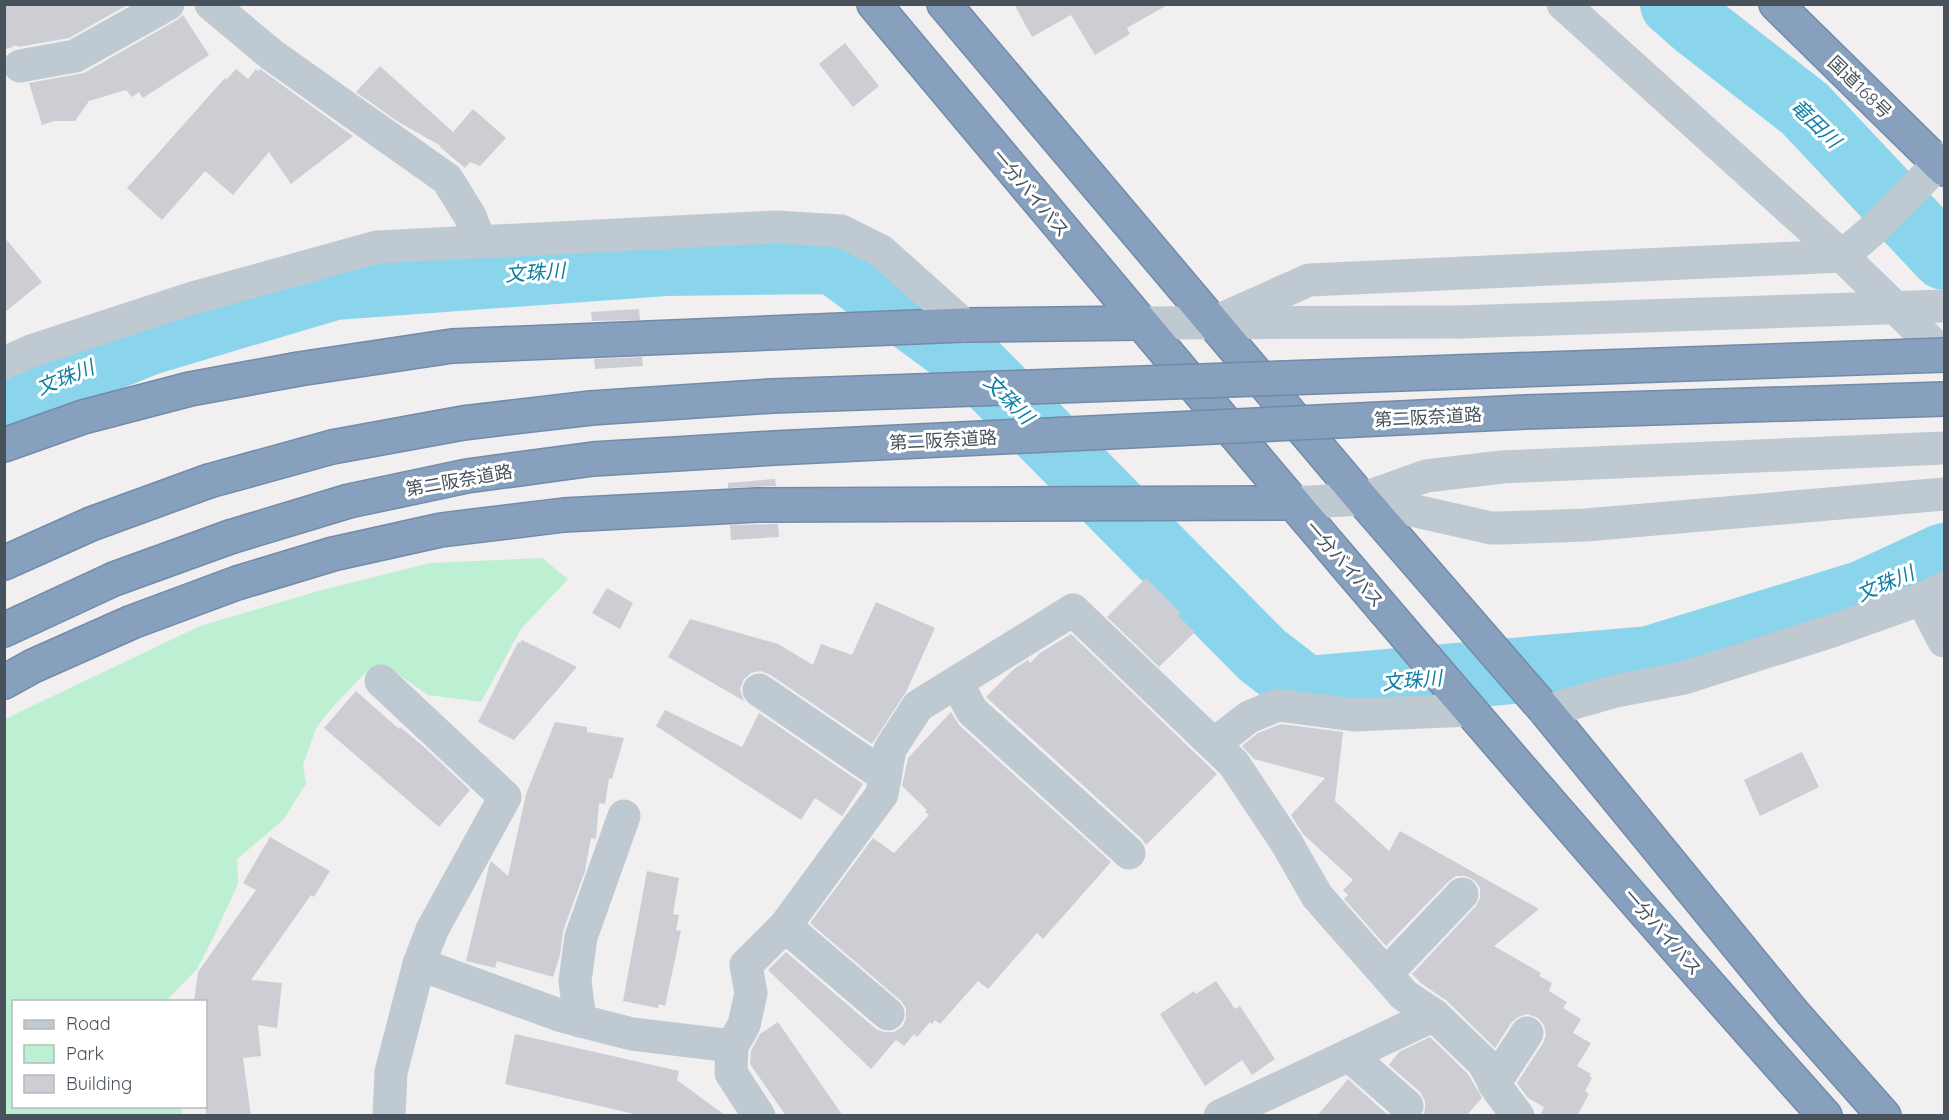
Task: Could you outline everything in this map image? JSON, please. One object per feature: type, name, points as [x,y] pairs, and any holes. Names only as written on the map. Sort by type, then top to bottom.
[{"type":"highway","name":"一分バイパス","points":[[874,4],[1292,503],[1717,995],[1825,1116]]},
{"type":"highway","points":[[944,4],[1215,322],[1362,499],[1540,705],[1793,1013],[1884,1116]]},
{"type":"highway","name":"国道168号","points":[[1776,4],[1942,163]]},
{"type":"highway","points":[[4,445],[83,417],[190,389],[299,369],[452,346],[964,325],[1140,323]]},
{"type":"highway","points":[[4,563],[92,524],[209,481],[332,447],[463,423],[591,408],[772,396],[1944,355]]},
{"type":"highway","name":"第二阪奈道路","points":[[4,630],[114,579],[230,537],[349,501],[467,477],[592,459],[774,448],[1502,414],[1944,399]]},
{"type":"highway","points":[[4,682],[33,666],[132,622],[237,583],[333,554],[441,530],[564,515],[758,505],[1292,503]]},
{"type":"street","points":[[20,66],[75,56],[168,4]]},
{"type":"street","points":[[211,4],[272,55],[447,179],[470,216],[480,242]]},
{"type":"street","points":[[1563,4],[1842,256],[1944,355]]},
{"type":"street","points":[[1215,322],[1309,280],[1842,256],[1874,229],[1942,163]]},
{"type":"street","points":[[4,363],[31,351],[192,298],[377,247],[776,226],[841,231],[881,251],[964,325]]},
{"type":"street","points":[[1140,323],[1460,322],[1944,306]]},
{"type":"street","points":[[1362,499],[1426,476],[1502,467],[1944,448]]},
{"type":"street","points":[[1292,503],[1362,499],[1491,528],[1501,528],[1586,525],[1944,494]]},
{"type":"street","points":[[1540,705],[1684,678],[1832,631],[1933,593],[1944,641]]},
{"type":"street","points":[[759,1116],[731,1073],[732,1046],[744,1025],[751,993],[746,965],[785,926],[882,794],[890,749],[918,706],[957,684],[1073,610],[1234,764],[1286,842],[1317,896],[1404,994],[1434,1015],[1484,1062],[1494,1084],[1518,1116]]},
{"type":"street","points":[[381,681],[505,797],[432,930],[419,964],[391,1072],[389,1116]]},
{"type":"street","points":[[957,684],[972,711],[1129,853]]},
{"type":"street","points":[[759,690],[885,776]]},
{"type":"street","points":[[1214,744],[1250,717],[1278,705],[1354,715],[1470,710]]},
{"type":"street","points":[[580,1021],[575,981],[581,937],[624,816]]},
{"type":"street","points":[[1387,973],[1462,894]]},
{"type":"street","points":[[785,926],[888,1014]]},
{"type":"street","points":[[419,964],[580,1021],[632,1034],[732,1046]]},
{"type":"street","points":[[1220,1116],[1434,1015]]},
{"type":"street","points":[[1494,1084],[1527,1032]]},
{"type":"street","points":[[1349,1055],[1407,1106]]},
{"type":"green space","points":[[542,558],[568,579],[521,629],[481,702],[428,695],[395,672],[365,673],[316,728],[303,765],[306,784],[283,820],[237,859],[238,884],[213,938],[197,969],[167,1000],[12,1000],[12,1108],[181,1108],[182,1115],[5,1116],[5,719],[200,626],[322,590],[430,563]]},
{"type":"building","points":[[4,4],[129,4],[69,38],[18,47],[17,45],[4,50]]},
{"type":"building","points":[[1014,4],[1169,4],[1127,28],[1130,34],[1095,55],[1071,15],[1032,37]]},
{"type":"building","points":[[183,15],[209,55],[143,98],[139,92],[132,97],[126,90],[89,101],[75,121],[54,121],[42,125],[29,83],[84,73]]},
{"type":"building","points":[[845,43],[879,86],[853,107],[819,64]]},
{"type":"building","points":[[380,66],[453,132],[473,109],[506,138],[480,166],[470,162],[465,168],[441,146],[397,121],[356,92]]},
{"type":"building","points":[[236,69],[248,79],[256,69],[258,71],[260,69],[353,136],[291,184],[269,152],[233,195],[205,171],[162,220],[127,188],[225,78],[226,80]]},
{"type":"building","points":[[4,237],[42,282],[4,313]]},
{"type":"building","points":[[639,309],[640,320],[592,321],[591,312]]},
{"type":"building","points":[[642,357],[643,366],[595,369],[594,359]]},
{"type":"building","points":[[775,479],[776,486],[728,488],[728,483]]},
{"type":"building","points":[[778,524],[779,537],[731,540],[730,525]]},
{"type":"building","points":[[1146,578],[1181,613],[1178,616],[1195,632],[1159,667],[1107,617]]},
{"type":"building","points":[[607,588],[633,603],[620,629],[592,613]]},
{"type":"building","points":[[876,602],[935,628],[906,692],[872,744],[769,674],[760,671],[751,673],[744,679],[740,689],[744,701],[668,657],[690,619],[778,644],[813,665],[821,644],[852,655]]},
{"type":"building","points":[[1071,634],[1217,774],[1146,845],[986,697],[1014,669],[1028,660],[1030,663],[1040,653]]},
{"type":"building","points":[[522,640],[577,667],[514,740],[478,722],[518,642]]},
{"type":"building","points":[[356,691],[399,729],[400,727],[423,746],[470,790],[439,827],[324,728]]},
{"type":"building","points":[[665,710],[742,747],[759,713],[863,784],[842,816],[815,798],[801,820],[656,726]]},
{"type":"building","points":[[951,712],[959,725],[1111,862],[1043,939],[1037,933],[988,989],[978,981],[940,1024],[935,1020],[932,1024],[930,1022],[917,1037],[914,1034],[904,1046],[896,1040],[871,1069],[768,970],[786,952],[876,1029],[894,1032],[903,1026],[906,1008],[900,1000],[810,923],[873,838],[894,853],[929,815],[925,812],[927,810],[902,786],[908,758]]},
{"type":"building","points":[[555,722],[587,727],[587,732],[624,738],[612,779],[609,778],[605,804],[599,803],[596,839],[591,838],[585,871],[563,931],[560,955],[553,977],[497,961],[495,968],[466,961],[489,866],[491,861],[508,876],[526,794]]},
{"type":"building","points":[[1281,724],[1343,732],[1335,801],[1389,851],[1400,831],[1539,909],[1494,946],[1541,973],[1539,976],[1552,983],[1549,991],[1567,1002],[1563,1008],[1581,1019],[1573,1033],[1591,1043],[1577,1066],[1591,1074],[1589,1076],[1592,1078],[1585,1091],[1589,1094],[1577,1116],[1540,1116],[1544,1107],[1528,1098],[1517,1083],[1546,1035],[1544,1025],[1538,1018],[1527,1014],[1518,1017],[1511,1023],[1495,1048],[1447,1001],[1422,984],[1412,974],[1476,906],[1480,898],[1480,888],[1475,881],[1466,876],[1456,876],[1449,881],[1386,946],[1344,899],[1348,895],[1343,890],[1353,880],[1303,834],[1291,815],[1325,778],[1254,759],[1242,746],[1258,733]]},
{"type":"building","points":[[1802,752],[1819,787],[1760,816],[1744,780]]},
{"type":"building","points":[[270,837],[330,871],[314,897],[311,895],[251,980],[282,983],[277,1028],[258,1025],[261,1056],[243,1058],[251,1116],[206,1116],[207,1000],[194,1000],[198,972],[256,890],[243,883]]},
{"type":"building","points":[[647,871],[679,878],[673,914],[679,915],[676,930],[681,931],[665,1006],[659,1004],[658,1008],[623,1001]]},
{"type":"building","points":[[1216,981],[1235,1009],[1240,1006],[1275,1059],[1252,1075],[1242,1060],[1205,1086],[1160,1014],[1194,991],[1196,994]]},
{"type":"building","points":[[778,1022],[843,1116],[786,1116],[750,1064],[751,1051],[760,1034]]},
{"type":"building","points":[[515,1034],[679,1071],[677,1080],[726,1116],[643,1116],[505,1084]]},
{"type":"building","points":[[1430,1037],[1468,1074],[1482,1098],[1466,1116],[1423,1116],[1425,1101],[1420,1092],[1389,1065],[1399,1052]]},
{"type":"building","points":[[1348,1079],[1389,1116],[1317,1116]]},
{"type":"waterway","name":"竜田川","points":[[1673,4],[1805,109],[1944,257]]},
{"type":"waterway","name":"文珠川","points":[[4,401],[149,342],[334,287],[665,263],[833,261],[975,365],[1262,655],[1306,689],[1649,659],[1864,593],[1944,556]]}]
